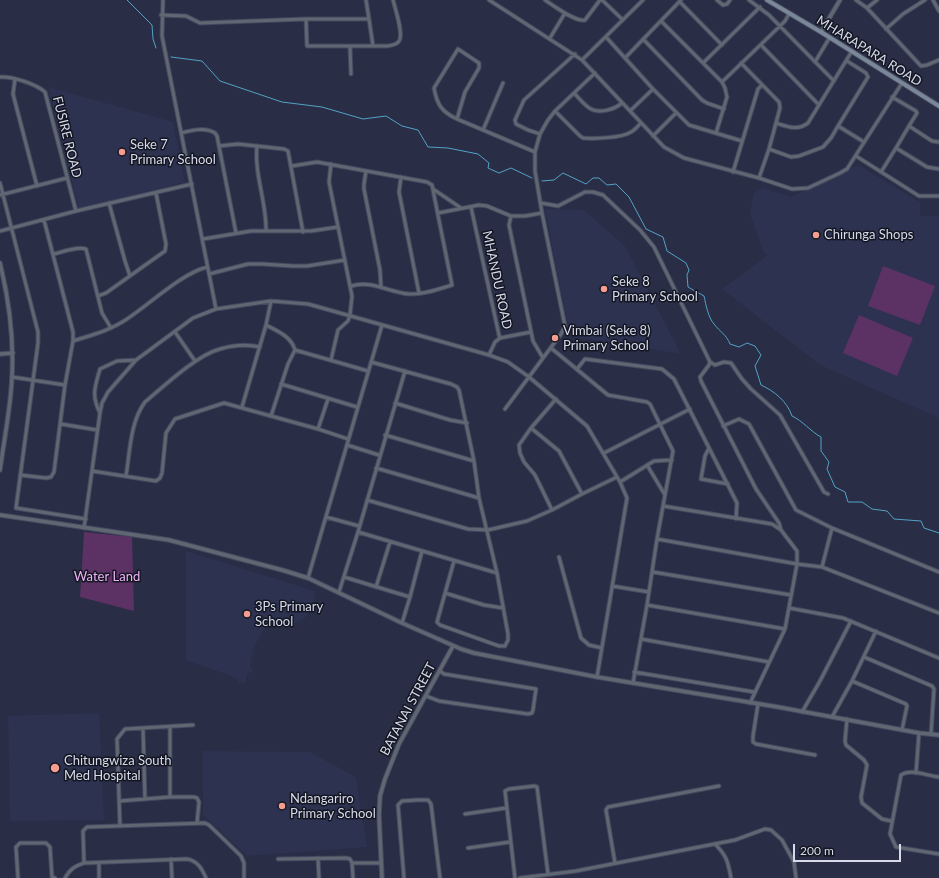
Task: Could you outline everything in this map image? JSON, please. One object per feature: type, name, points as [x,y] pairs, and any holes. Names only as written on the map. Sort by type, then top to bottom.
[{"type":"main road","name":"MHARAPARA ROAD","points":[[767,0],[830,37],[939,106]]},
{"type":"street","points":[[163,0],[161,14],[162,36],[216,309]]},
{"type":"street","points":[[366,0],[374,46]]},
{"type":"street","points":[[306,19],[306,46],[388,46],[396,44],[400,39],[401,33],[393,0]]},
{"type":"street","points":[[489,0],[575,54],[595,73],[664,147],[684,158],[759,178],[792,189],[808,188],[847,168],[902,83]]},
{"type":"street","points":[[545,0],[578,20],[584,20],[601,0],[623,20]]},
{"type":"street","points":[[582,60],[643,0]]},
{"type":"street","points":[[717,0],[725,5],[730,0]]},
{"type":"street","points":[[749,0],[760,7],[780,26],[834,81]]},
{"type":"street","points":[[821,32],[840,0]]},
{"type":"street","points":[[856,0],[867,8],[921,66],[939,60]]},
{"type":"street","points":[[867,8],[877,0]]},
{"type":"street","points":[[886,29],[903,14],[925,0]]},
{"type":"street","points":[[934,0],[939,11]]},
{"type":"street","points":[[625,58],[680,1],[722,45]]},
{"type":"street","points":[[703,63],[760,7]]},
{"type":"street","points":[[550,38],[565,13]]},
{"type":"street","points":[[161,14],[186,16],[200,23],[306,19],[370,19]]},
{"type":"street","points":[[722,82],[785,21],[789,14]]},
{"type":"street","points":[[661,20],[722,82],[727,92],[727,97],[716,133]]},
{"type":"street","points":[[606,37],[653,89],[689,125],[742,141]]},
{"type":"street","points":[[815,62],[830,37]]},
{"type":"street","points":[[643,39],[702,100],[724,108]]},
{"type":"street","points":[[761,45],[819,105]]},
{"type":"street","points":[[350,47],[351,74]]},
{"type":"street","points":[[457,119],[465,92],[479,68],[479,63],[476,60],[458,49],[434,88],[440,106],[448,115],[457,119],[535,152]]},
{"type":"street","points":[[776,123],[792,128],[803,126],[808,123],[852,51]]},
{"type":"street","points":[[540,134],[516,124],[515,120],[524,100],[575,54]]},
{"type":"street","points":[[769,149],[790,157],[800,156],[823,147],[831,138],[868,77],[866,73],[847,61]]},
{"type":"street","points":[[741,63],[780,105],[769,149],[759,178]]},
{"type":"street","points":[[505,409],[551,348],[565,326],[542,213],[535,171],[535,152],[540,134],[548,120],[595,73]]},
{"type":"street","name":"FUSIRE ROAD","points":[[0,76],[37,86],[45,92],[76,212]]},
{"type":"street","points":[[15,79],[13,94],[37,186]]},
{"type":"street","points":[[483,130],[503,83]]},
{"type":"street","points":[[733,172],[758,89],[762,85]]},
{"type":"street","points":[[630,111],[653,89]]},
{"type":"street","points":[[574,94],[595,111],[615,108],[622,103]]},
{"type":"street","points":[[881,172],[917,113],[892,97]]},
{"type":"street","points":[[555,112],[583,138],[628,134],[641,123]]},
{"type":"street","points":[[653,136],[676,113]]},
{"type":"street","points":[[838,126],[864,142]]},
{"type":"street","points":[[910,126],[932,141],[939,142]]},
{"type":"street","points":[[181,133],[195,130],[212,131],[217,136],[236,233]]},
{"type":"street","points":[[219,146],[238,144],[286,150],[292,166],[303,232]]},
{"type":"street","points":[[257,146],[256,157],[266,214],[266,231]]},
{"type":"street","points":[[896,148],[927,167],[939,169]]},
{"type":"street","points":[[856,156],[919,196],[939,196]]},
{"type":"street","points":[[292,166],[317,162],[427,182],[432,185],[452,285],[410,294],[361,283],[351,286]]},
{"type":"street","points":[[331,164],[329,182],[352,296],[350,315],[348,321],[338,330],[331,360]]},
{"type":"street","points":[[366,171],[364,189],[380,270],[381,287]]},
{"type":"street","points":[[401,177],[401,202],[419,293]]},
{"type":"street","points":[[2,194],[67,178]]},
{"type":"street","points":[[0,183],[38,332],[38,343],[16,508],[86,519]]},
{"type":"street","points":[[0,232],[192,184]]},
{"type":"street","points":[[433,189],[461,208]]},
{"type":"street","points":[[541,203],[558,206],[585,192],[593,192],[603,195],[640,230],[654,247],[710,362],[716,365],[724,362],[730,363],[751,389],[780,415],[824,492],[828,494]]},
{"type":"street","points":[[98,296],[163,253],[166,248],[156,193]]},
{"type":"street","points":[[109,204],[130,276]]},
{"type":"street","points":[[438,213],[479,205],[487,206],[511,216],[524,216],[542,213]]},
{"type":"street","name":"MHANDU ROAD","points":[[471,207],[500,338],[495,342],[489,355]]},
{"type":"street","points":[[511,216],[509,225],[531,332],[535,346],[543,358]]},
{"type":"street","points":[[20,475],[46,478],[51,477],[54,472],[65,385],[73,341],[73,332],[44,220]]},
{"type":"street","points":[[203,239],[251,231],[303,232],[338,227]]},
{"type":"street","points":[[54,254],[84,248],[86,249],[102,313],[111,328]]},
{"type":"street","points":[[209,274],[248,264],[307,266],[344,260]]},
{"type":"street","points":[[0,263],[7,291],[13,353],[12,377],[0,470]]},
{"type":"street","points":[[73,341],[111,328],[197,270],[207,267]]},
{"type":"street","points":[[242,407],[260,347],[271,301]]},
{"type":"street","points":[[84,528],[102,403],[108,392],[136,360],[193,318],[216,309],[271,301],[308,304],[489,355],[508,362],[530,377],[587,426],[604,453],[627,498],[597,677]]},
{"type":"street","points":[[266,325],[289,339],[295,350],[368,371]]},
{"type":"street","points":[[308,578],[382,325]]},
{"type":"street","points":[[175,332],[195,361]]},
{"type":"street","points":[[500,338],[531,332]]},
{"type":"street","points":[[126,476],[133,428],[139,410],[145,402],[195,361],[219,349],[247,344],[260,347]]},
{"type":"street","points":[[551,348],[608,395],[647,402],[650,404],[672,446],[672,460],[632,683]]},
{"type":"street","points":[[271,416],[288,364],[295,350]]},
{"type":"street","points":[[0,354],[13,353]]},
{"type":"street","points":[[577,369],[585,359],[662,368],[674,379],[737,503],[736,518]]},
{"type":"street","points":[[100,413],[94,403],[95,384],[100,369],[117,361],[136,360]]},
{"type":"street","points":[[371,362],[451,384],[459,390],[467,423],[479,498],[488,530],[504,608],[509,637],[505,646],[500,646],[438,624],[437,620],[454,561]]},
{"type":"street","points":[[710,362],[700,378],[701,381],[756,489],[779,523],[781,530]]},
{"type":"street","points":[[339,592],[405,371]]},
{"type":"street","points":[[12,377],[65,385]]},
{"type":"street","points":[[281,384],[357,407]]},
{"type":"street","points":[[318,429],[328,399]]},
{"type":"street","points":[[552,510],[535,475],[524,462],[520,454],[519,444],[556,399]]},
{"type":"street","points":[[92,471],[156,481],[160,478],[162,473],[166,433],[175,419],[224,403],[318,429],[348,440]]},
{"type":"street","points":[[395,403],[450,420],[467,423]]},
{"type":"street","points":[[604,453],[690,409]]},
{"type":"street","points":[[723,426],[739,419],[749,424],[796,510],[832,528],[939,572]]},
{"type":"street","points":[[61,424],[97,430]]},
{"type":"street","points":[[531,428],[560,451],[582,494]]},
{"type":"street","points":[[385,435],[474,461]]},
{"type":"street","points":[[347,445],[380,455]]},
{"type":"street","points":[[710,448],[704,456],[701,479],[728,484]]},
{"type":"street","points":[[620,482],[654,461],[672,460]]},
{"type":"street","points":[[647,465],[665,495]]},
{"type":"street","points":[[376,468],[479,498]]},
{"type":"street","points":[[367,500],[468,529],[488,530],[527,521],[617,477]]},
{"type":"street","points":[[663,506],[772,524],[781,530],[797,551],[797,564],[785,629],[750,703]]},
{"type":"street","points":[[0,515],[179,542],[282,570],[308,578],[402,623],[453,646],[474,653],[597,677],[847,719],[919,733],[939,735]]},
{"type":"street","points":[[326,517],[359,526]]},
{"type":"street","points":[[822,567],[832,528]]},
{"type":"street","points":[[358,532],[497,573]]},
{"type":"street","points":[[657,539],[797,564],[822,567],[939,613]]},
{"type":"street","points":[[376,587],[390,542]]},
{"type":"street","points":[[402,623],[422,551]]},
{"type":"street","points":[[559,557],[582,638],[589,645],[602,648]]},
{"type":"street","points":[[652,572],[791,595]]},
{"type":"street","points":[[344,577],[410,597]]},
{"type":"street","points":[[612,586],[649,592]]},
{"type":"street","points":[[445,593],[484,605],[504,608]]},
{"type":"street","points":[[647,605],[785,629]]},
{"type":"street","points":[[789,608],[843,618],[939,658]]},
{"type":"street","points":[[802,712],[851,621]]},
{"type":"street","points":[[832,717],[852,681],[876,631]]},
{"type":"street","points":[[641,639],[769,662]]},
{"type":"street","name":"BATANAI STREET","points":[[382,878],[378,815],[382,790],[394,754],[453,646]]},
{"type":"street","points":[[864,657],[932,686],[934,689],[931,734]]},
{"type":"street","points":[[426,696],[439,701],[528,714],[532,713],[536,690],[444,674],[440,672]]},
{"type":"street","points":[[634,672],[754,692]]},
{"type":"street","points":[[852,681],[906,704],[907,706],[902,730]]},
{"type":"street","points":[[758,704],[752,736],[753,742],[756,744],[815,755]]},
{"type":"street","points":[[847,719],[846,745],[864,760],[867,765],[860,797],[862,803],[882,819],[891,821]]},
{"type":"street","points":[[120,826],[117,739],[125,729],[193,725]]},
{"type":"street","points":[[170,726],[170,796]]},
{"type":"street","points":[[143,728],[145,799]]},
{"type":"street","points":[[916,773],[919,733]]},
{"type":"street","points":[[939,777],[916,773],[905,773],[900,775],[890,834],[896,847],[939,854]]},
{"type":"street","points":[[515,878],[505,793],[506,790],[536,786],[548,874]]},
{"type":"street","points":[[615,863],[606,810],[608,807],[720,786]]},
{"type":"street","points":[[120,801],[170,796],[194,796],[199,802],[198,823]]},
{"type":"street","points":[[404,878],[398,805],[402,801],[422,799],[428,800],[431,804],[440,878]]},
{"type":"street","points":[[465,814],[506,808]]},
{"type":"street","points":[[84,863],[83,831],[85,828],[198,823],[209,825],[239,853],[243,858],[244,878]]},
{"type":"street","points":[[520,878],[576,871],[715,844],[735,840],[765,829],[771,830],[782,840],[794,862],[796,878]]},
{"type":"street","points":[[468,848],[510,842]]},
{"type":"street","points":[[18,878],[16,847],[20,843],[46,843],[50,847],[53,878]]},
{"type":"street","points":[[715,844],[728,861],[731,878]]},
{"type":"street","points":[[318,858],[319,878]]},
{"type":"street","points":[[65,878],[74,867],[84,863],[171,859],[187,859],[194,861],[201,867],[206,878]]},
{"type":"street","points":[[171,859],[172,878]]},
{"type":"street","points":[[278,859],[350,859],[352,863],[353,878]]},
{"type":"street","points":[[99,863],[99,878]]},
{"type":"street","points":[[352,863],[381,863]]},
{"type":"shaded area","name":"Seke 7 Primary School","points":[[48,87],[173,122],[185,182],[79,209]]},
{"type":"shaded area","points":[[858,165],[920,202],[920,216],[939,216],[939,418],[820,365],[722,289],[768,255],[764,253],[750,214],[754,193],[763,188],[791,197]]},
{"type":"shaded area","name":"Seke 8 Primary School","points":[[545,209],[584,210],[625,246],[681,354],[633,346],[632,349],[623,347],[623,345],[575,337],[569,332]]},
{"type":"shaded area","name":"3Ps Primary School","points":[[186,551],[315,591],[313,608],[304,619],[292,624],[268,622],[254,647],[250,666],[253,672],[248,673],[245,683],[239,683],[237,678],[186,660]]},
{"type":"shaded area","name":"Chitungwiza South Med Hospital","points":[[99,713],[104,820],[10,821],[8,716]]},
{"type":"shaded area","name":"Ndangariro Primary School","points":[[203,751],[310,752],[356,777],[367,847],[247,856],[203,815]]},
{"type":"green space","points":[[883,266],[935,286],[920,325],[868,306]]},
{"type":"green space","points":[[859,315],[913,338],[897,376],[843,353]]},
{"type":"green space","name":"Water Land","points":[[84,532],[132,537],[134,611],[80,597]]},
{"type":"waterway","points":[[127,0],[152,25],[153,39],[156,48]]},
{"type":"waterway","points":[[171,57],[202,61],[220,81],[282,102],[322,107],[363,119],[386,116],[402,126],[418,130],[428,147],[448,148],[478,154],[489,163],[488,168],[499,173],[511,168],[532,178]]},
{"type":"waterway","points":[[542,181],[554,180],[563,173],[586,184],[593,178],[599,178],[607,185],[616,184],[629,197],[646,229],[663,237],[667,251],[686,263],[689,270],[687,275],[688,287],[704,296],[710,318],[716,327],[727,338],[730,344],[739,347],[747,343],[755,346],[761,355],[755,366],[761,385],[780,397],[792,416],[821,437],[821,451],[829,462],[827,469],[835,487],[845,492],[848,502],[862,502],[872,509],[887,511],[894,519],[921,521],[924,528],[939,533]]},
{"type":"place","name":"Seke 7 Primary School","points":[[122,152]]},
{"type":"place","name":"Chirunga Shops","points":[[816,235]]},
{"type":"place","name":"Seke 8 Primary School","points":[[604,289]]},
{"type":"place","name":"Vimbai (Seke 8) Primary School","points":[[555,338]]},
{"type":"place","name":"3Ps Primary School","points":[[247,614]]},
{"type":"place","name":"Chitungwiza South Med Hospital","points":[[55,768]]},
{"type":"place","name":"Ndangariro Primary School","points":[[282,806]]}]
